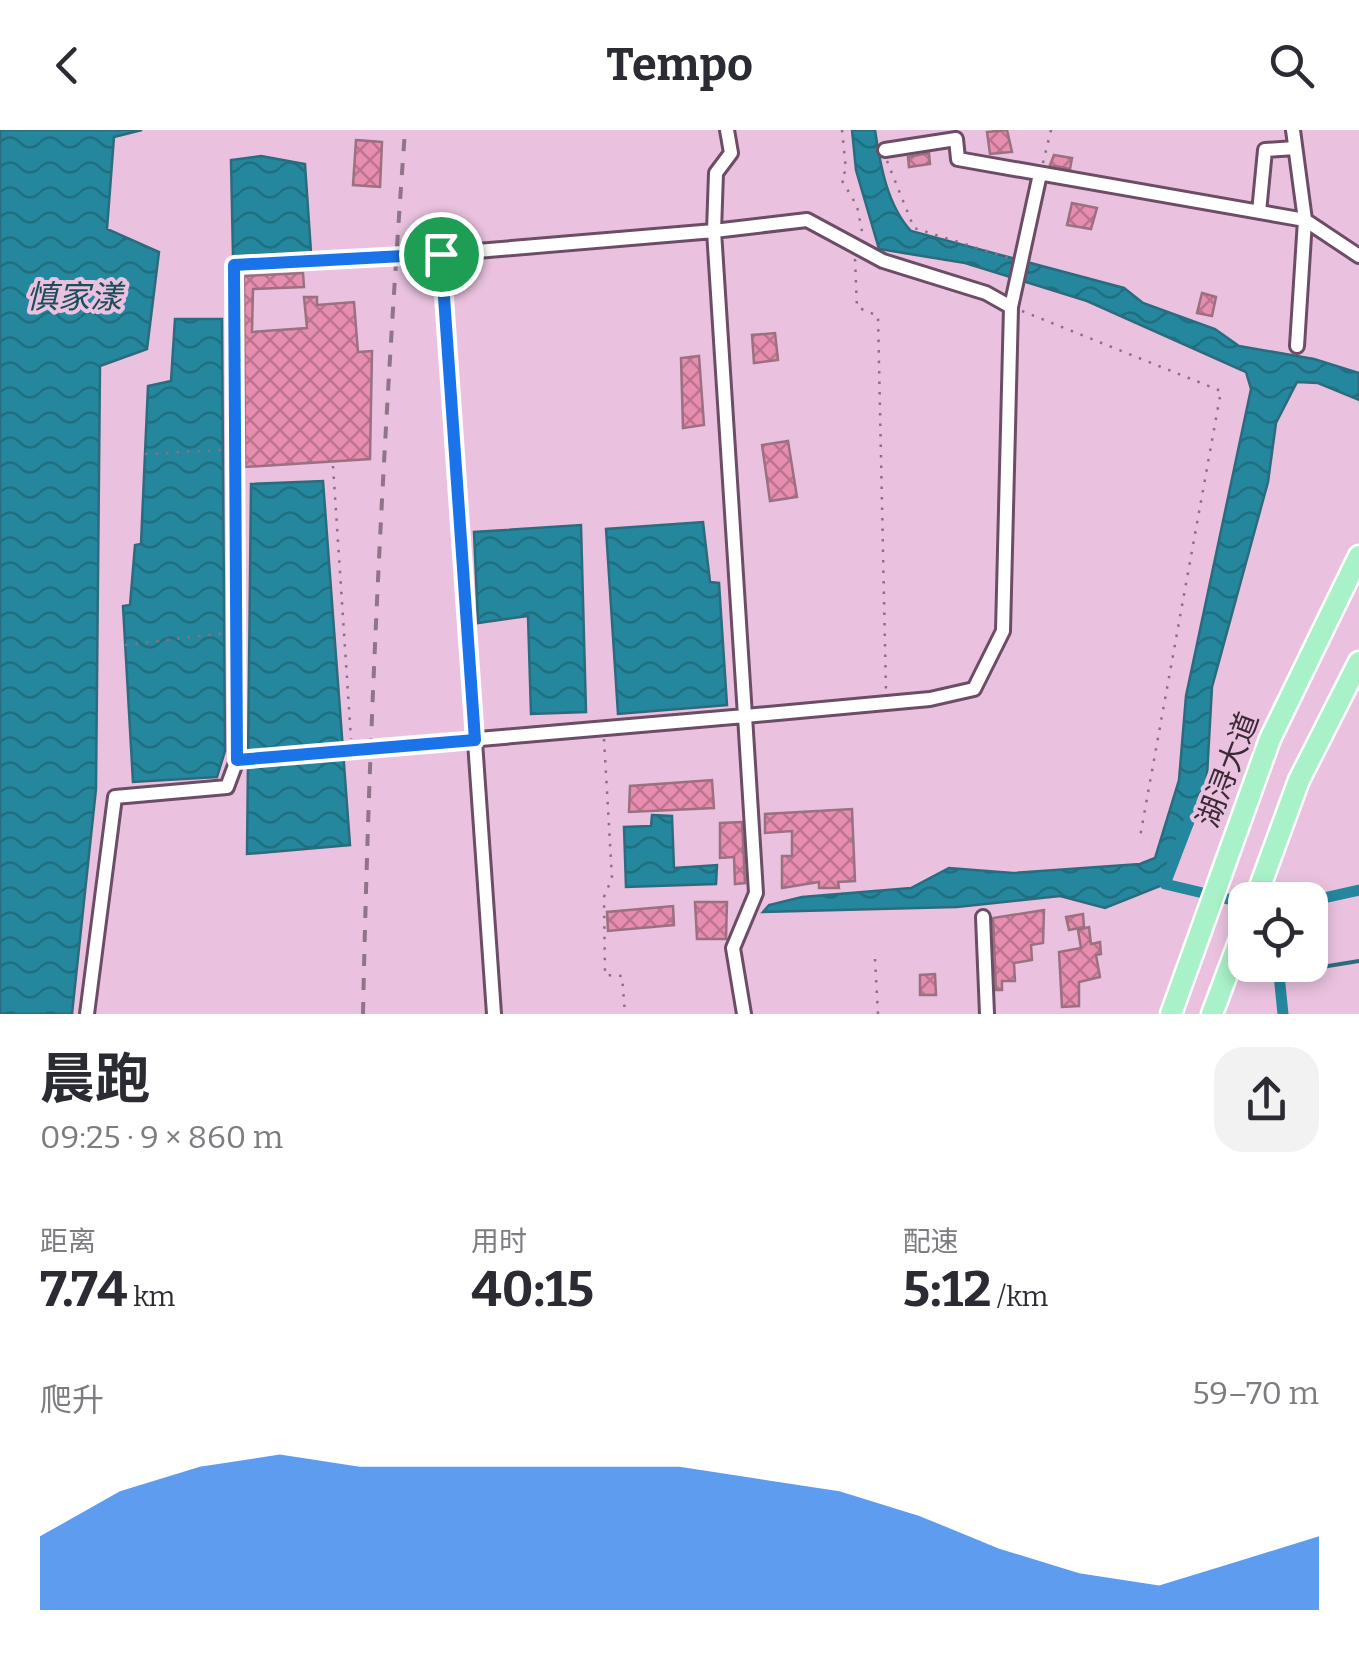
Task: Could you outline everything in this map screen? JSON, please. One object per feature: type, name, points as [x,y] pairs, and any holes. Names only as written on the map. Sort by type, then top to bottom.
[{"type":"main road","name":"湖浔大道","points":[[1171,1014],[1270,739],[1359,556]]},
{"type":"main road","points":[[1261,882],[1299,780],[1359,662]]},
{"type":"main road","points":[[1212,1014],[1228,972]]},
{"type":"street","points":[[727,130],[732,153],[716,173],[714,231],[756,893],[734,948],[744,1014]]},
{"type":"street","points":[[1293,130],[1305,220],[1296,346]]},
{"type":"street","points":[[886,150],[956,139],[958,159],[1305,220],[1359,256]]},
{"type":"street","points":[[1260,212],[1265,150],[1295,148]]},
{"type":"street","points":[[237,760],[886,703],[974,689],[1003,631],[1011,307],[1040,174]]},
{"type":"street","points":[[87,1014],[115,797],[227,787],[237,760],[234,265],[441,254],[808,220],[860,249],[986,293],[1011,307]]},
{"type":"street","points":[[441,254],[494,1014]]},
{"type":"street","points":[[983,917],[986,1014]]},
{"type":"path","points":[[842,130],[846,170],[841,179],[858,206],[857,307],[878,316],[886,703]]},
{"type":"path","points":[[1040,174],[1051,130]]},
{"type":"path","points":[[886,150],[914,228],[1021,262]]},
{"type":"path","points":[[1011,307],[1220,391],[1140,837]]},
{"type":"path","points":[[145,454],[235,450]]},
{"type":"path","points":[[333,466],[352,750]]},
{"type":"path","points":[[126,644],[236,632]]},
{"type":"path","points":[[604,728],[612,878],[604,897],[605,975],[622,976],[625,1014]]},
{"type":"path","points":[[875,959],[878,1014]]},
{"type":"water","name":"慎家漾","points":[[0,130],[142,130],[114,137],[107,229],[159,252],[147,349],[100,366],[96,789],[72,1014],[0,1014]]},
{"type":"water","points":[[852,130],[875,130],[890,197],[911,231],[1124,288],[1143,303],[1215,329],[1239,346],[1314,359],[1359,373],[1359,400],[1318,383],[1297,382],[1276,423],[1268,482],[1212,687],[1206,794],[1165,884],[1105,908],[1060,896],[957,907],[763,912],[769,905],[802,897],[911,888],[949,868],[1013,873],[1140,864],[1155,858],[1179,780],[1186,696],[1251,389],[1246,372],[1087,301],[965,263],[879,249],[856,170]]},
{"type":"water","points":[[261,156],[305,164],[311,252],[233,256],[231,160]]},
{"type":"water","points":[[175,319],[222,319],[225,751],[217,777],[133,782],[123,606],[130,605],[135,545],[141,544],[148,386],[171,381]]},
{"type":"water","points":[[323,481],[350,845],[247,854],[251,484]]},
{"type":"water","points":[[703,522],[710,582],[719,583],[727,705],[618,714],[606,529]]},
{"type":"water","points":[[581,525],[586,712],[531,714],[528,616],[478,623],[474,532]]},
{"type":"water","points":[[652,815],[672,816],[674,868],[717,865],[716,884],[626,887],[624,827],[651,826]]},
{"type":"building","points":[[1007,130],[1012,152],[990,154],[987,132]]},
{"type":"building","points":[[356,140],[382,142],[380,187],[353,185]]},
{"type":"building","points":[[929,153],[930,164],[909,167],[908,157]]},
{"type":"building","points":[[1054,155],[1072,158],[1070,169],[1050,165]]},
{"type":"building","points":[[1072,203],[1097,208],[1091,229],[1067,225]]},
{"type":"building","points":[[303,273],[304,287],[253,289],[252,332],[307,328],[304,297],[317,297],[317,305],[354,302],[358,352],[372,351],[370,459],[245,467],[244,276]]},
{"type":"building","points":[[1202,293],[1216,297],[1212,316],[1197,313]]},
{"type":"building","points":[[775,333],[778,360],[754,363],[752,335]]},
{"type":"building","points":[[699,356],[704,425],[683,428],[681,358]]},
{"type":"building","points":[[788,441],[797,497],[770,501],[762,445]]},
{"type":"building","points":[[712,780],[714,808],[629,812],[630,786]]},
{"type":"building","points":[[852,809],[855,881],[838,882],[839,888],[819,888],[819,882],[782,888],[782,856],[792,856],[792,831],[765,833],[765,814]]},
{"type":"building","points":[[742,822],[745,883],[735,884],[734,857],[720,858],[720,823]]},
{"type":"building","points":[[695,902],[727,902],[726,939],[697,939]]},
{"type":"building","points":[[673,906],[674,925],[608,931],[607,912]]},
{"type":"building","points":[[1044,910],[1043,943],[1031,945],[1032,960],[1014,963],[1015,981],[1002,981],[1002,990],[996,990],[993,918]]},
{"type":"building","points":[[1083,914],[1084,927],[1069,930],[1066,917]]},
{"type":"building","points":[[1089,927],[1091,944],[1100,942],[1101,954],[1096,955],[1100,977],[1079,982],[1079,1006],[1062,1007],[1059,952],[1081,948],[1078,930]]},
{"type":"building","points":[[935,974],[936,995],[920,995],[920,975]]},
{"type":"waterway","points":[[1191,816],[1165,884],[1228,899]]},
{"type":"waterway","points":[[1328,897],[1359,890]]},
{"type":"waterway","points":[[1328,966],[1359,961]]},
{"type":"waterway","points":[[1280,982],[1283,1014]]},
{"type":"railway","points":[[363,1014],[378,572],[405,130]]},
{"type":"route","points":[[441,254],[475,740],[237,760],[234,265],[441,254]]}]
